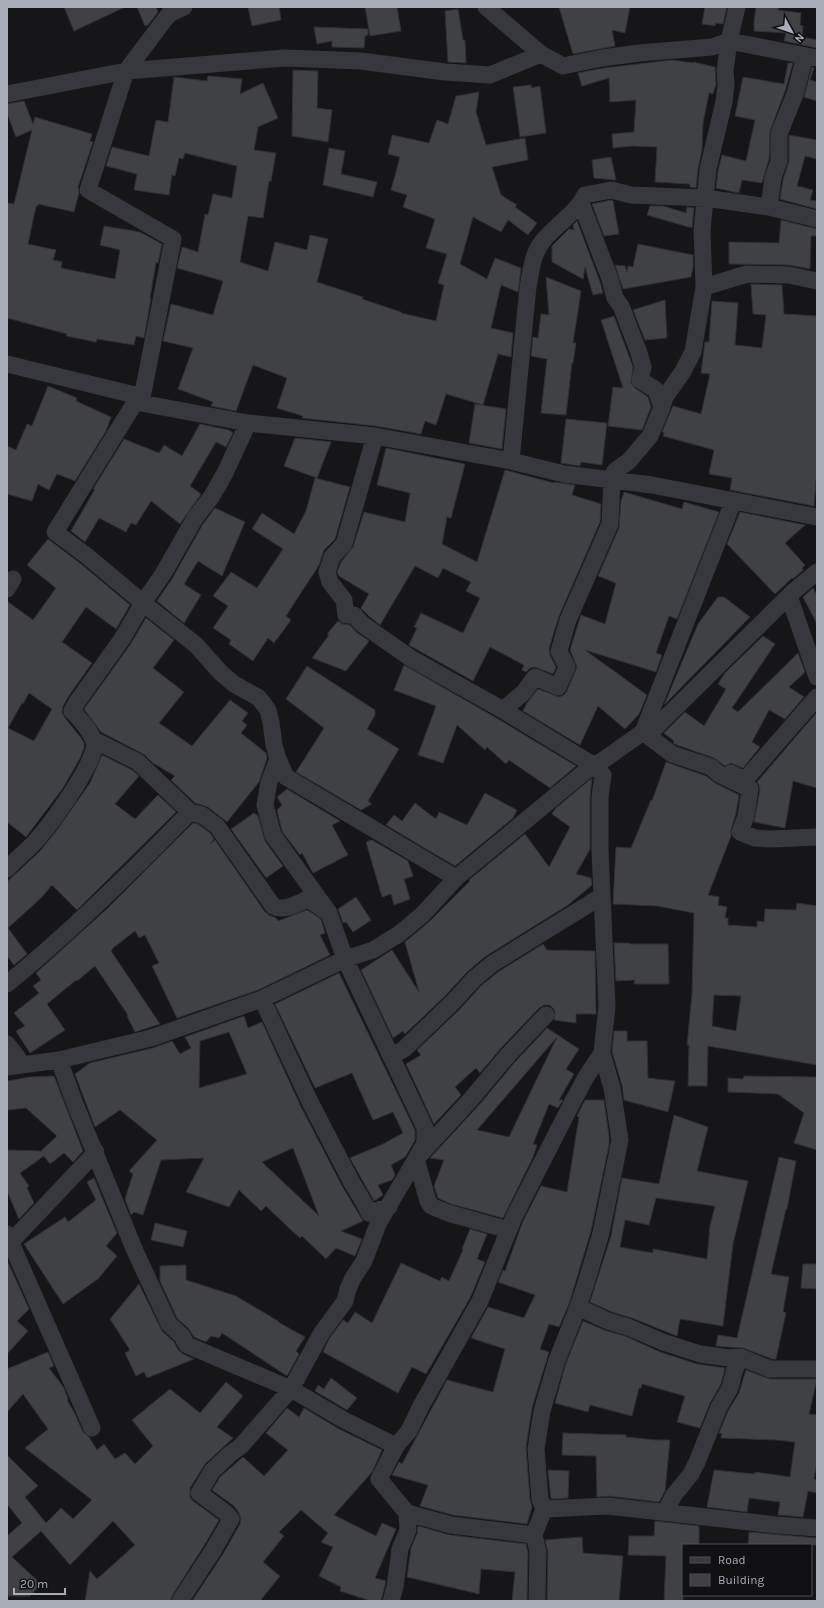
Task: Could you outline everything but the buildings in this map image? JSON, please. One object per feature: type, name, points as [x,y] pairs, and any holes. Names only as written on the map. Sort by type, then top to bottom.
[{"type":"street","points":[[486,7],[542,54],[562,66],[602,58],[639,53],[712,47],[729,41],[811,57],[779,134],[779,161],[773,178],[769,207]]},
{"type":"street","points":[[503,710],[524,692],[535,676],[558,687],[567,667],[559,650],[568,620],[610,524],[612,479],[615,472],[630,461],[650,436],[662,407],[664,397],[682,373],[693,352],[704,287],[702,230],[708,169],[724,102],[726,85],[725,70],[729,41],[737,7]]},
{"type":"street","points":[[173,9],[126,71],[88,190],[173,239],[140,400],[55,532],[87,556],[196,645],[221,673],[234,684],[259,698],[268,710],[274,745],[286,777],[456,878]]},
{"type":"street","points":[[7,94],[126,71],[285,58],[361,61],[445,72],[490,75],[542,54]]},
{"type":"street","points":[[511,461],[528,287],[533,260],[541,244],[581,203],[585,195],[611,190],[631,195],[705,198],[769,207],[817,219]]},
{"type":"street","points":[[581,203],[610,279],[615,298],[621,306],[638,350],[643,367],[640,380],[656,390],[662,407]]},
{"type":"street","points":[[704,287],[747,274],[788,275],[817,281]]},
{"type":"street","points":[[7,364],[140,400],[248,423],[375,436],[511,461],[564,474],[652,485],[733,502],[817,517]]},
{"type":"street","points":[[248,423],[225,473],[215,490],[195,518],[163,574],[143,603],[122,639],[72,711],[94,740],[138,762],[190,812],[202,815],[217,826],[273,906],[276,908],[285,908],[308,899],[329,913]]},
{"type":"street","points":[[375,436],[344,544],[332,557],[327,572],[330,582],[344,600],[346,615],[354,615],[362,624],[412,659],[503,710],[593,765],[603,775],[600,797],[602,896],[607,1006],[602,1053],[612,1088],[620,1140],[601,1232],[578,1307],[556,1360],[542,1411],[536,1449],[540,1499],[544,1509],[534,1535],[538,1552],[537,1601]]},
{"type":"street","points":[[646,733],[733,502]]},
{"type":"street","points":[[7,1067],[59,1060],[151,1038],[262,998],[345,960],[373,950],[399,934],[422,915],[456,878],[593,765],[602,761],[646,733],[789,596],[817,572]]},
{"type":"street","points":[[789,596],[817,678]]},
{"type":"street","points":[[646,733],[745,780],[817,697]]},
{"type":"street","points":[[646,733],[672,754],[712,767],[719,774],[750,789],[746,816],[740,832],[755,838],[771,839],[817,837]]},
{"type":"street","points":[[7,869],[33,843],[55,817],[90,761],[94,748],[94,740]]},
{"type":"street","points":[[180,1601],[214,1549],[231,1519],[226,1513],[199,1493],[212,1472],[230,1454],[241,1446],[291,1388],[321,1334],[345,1301],[353,1278],[364,1262],[378,1224],[425,1143],[425,1128],[345,960],[329,913],[273,835],[265,805],[269,782],[278,759]]},
{"type":"street","points":[[7,984],[38,959],[141,863],[190,812]]},
{"type":"street","points":[[392,1056],[404,1049],[452,1003],[474,979],[492,964],[602,896]]},
{"type":"street","points":[[262,998],[310,1102],[351,1181],[364,1200],[369,1213],[389,1207]]},
{"type":"street","points":[[416,1160],[472,1098],[508,1055],[546,1015]]},
{"type":"street","points":[[7,1044],[18,1058],[7,1059]]},
{"type":"street","points":[[534,1535],[450,1525],[407,1513],[379,1479],[396,1446],[409,1431],[421,1406],[480,1300],[509,1230],[571,1105],[586,1077],[602,1053]]},
{"type":"street","points":[[59,1060],[75,1104],[96,1152],[135,1251],[169,1324],[182,1336],[187,1345],[291,1388],[344,1420],[396,1446]]},
{"type":"street","points":[[92,1428],[8,1241],[96,1152]]},
{"type":"street","points":[[416,1160],[430,1206],[448,1213],[509,1230]]},
{"type":"street","points":[[578,1307],[608,1321],[700,1354],[729,1358],[740,1357],[770,1369],[817,1369]]},
{"type":"street","points":[[665,1512],[674,1495],[691,1474],[697,1462],[719,1407],[730,1388],[740,1357]]},
{"type":"street","points":[[544,1509],[608,1506],[776,1525],[817,1528]]},
{"type":"street","points":[[391,1601],[395,1588],[400,1549],[408,1530],[407,1513]]}]
